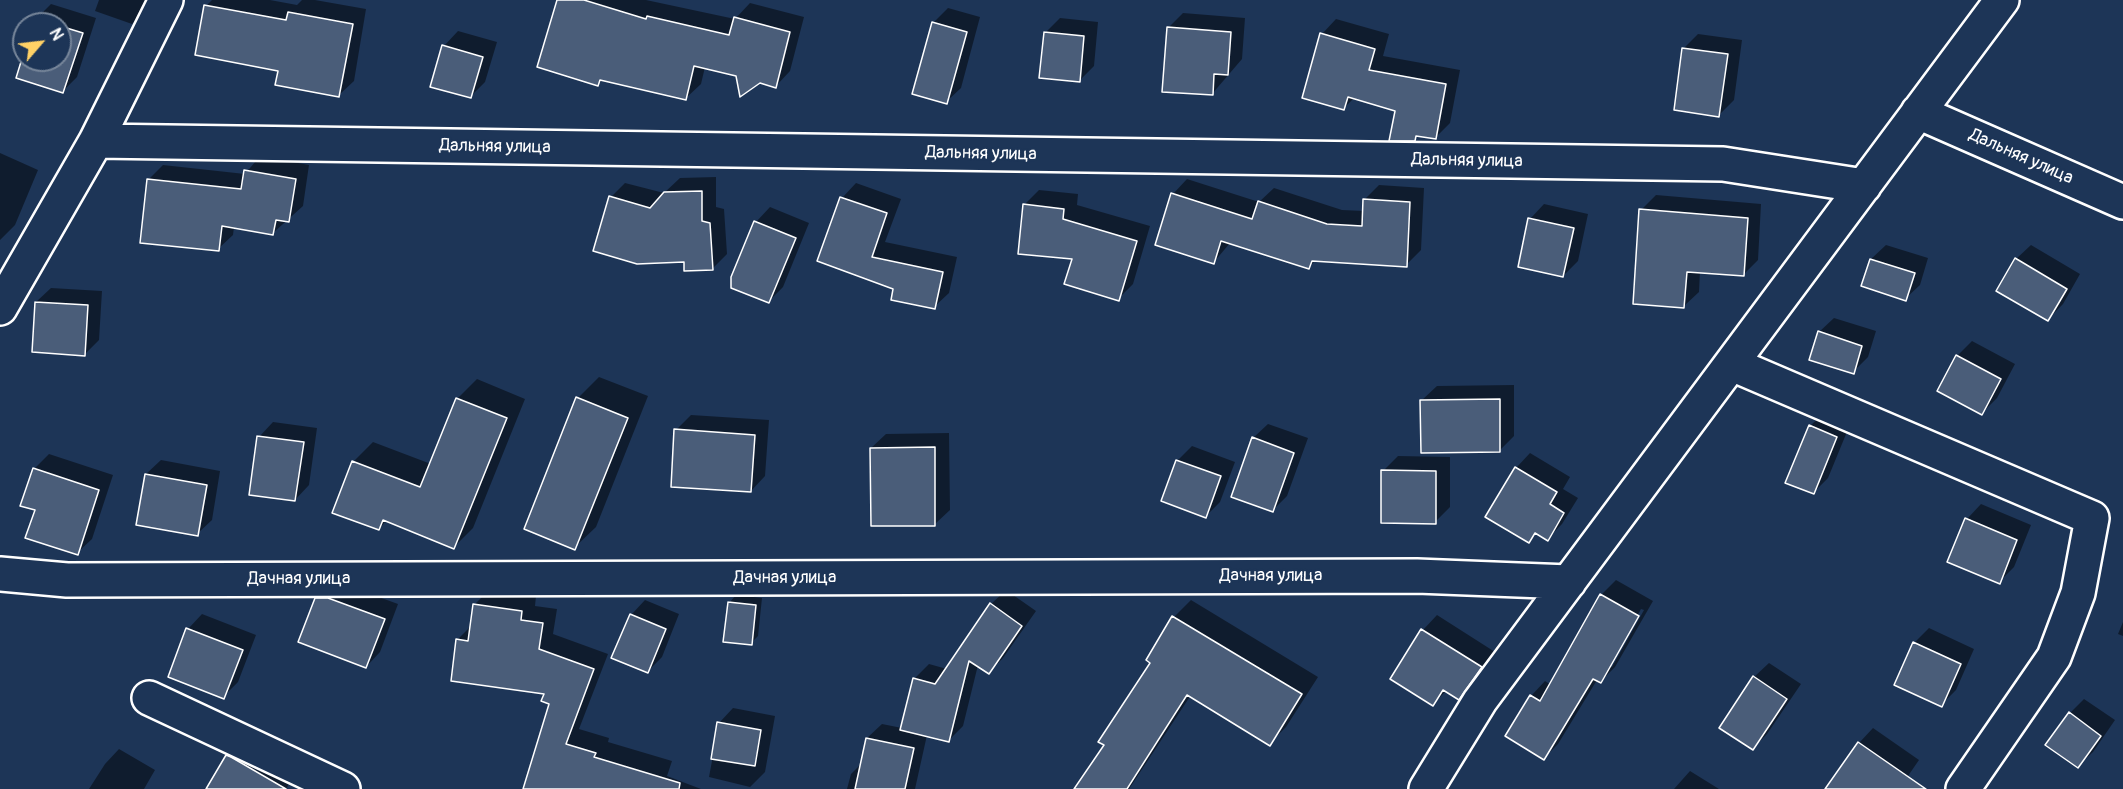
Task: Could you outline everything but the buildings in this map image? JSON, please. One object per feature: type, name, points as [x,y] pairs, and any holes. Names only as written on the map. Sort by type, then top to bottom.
[{"type":"street","points":[[0,308],[96,141],[166,0]]},
{"type":"street","points":[[1426,789],[1480,701],[2002,0]]},
{"type":"street","name":"Дальняя улица","points":[[1918,112],[2123,202]]},
{"type":"street","name":"Дальняя улица","points":[[96,141],[1724,164],[1864,186]]},
{"type":"street","points":[[1732,364],[2092,518],[2078,593],[2054,657],[1963,789]]},
{"type":"street","name":"Дачная улица","points":[[0,574],[67,580],[1416,576],[1569,582]]},
{"type":"street","points":[[149,698],[343,789]]}]
